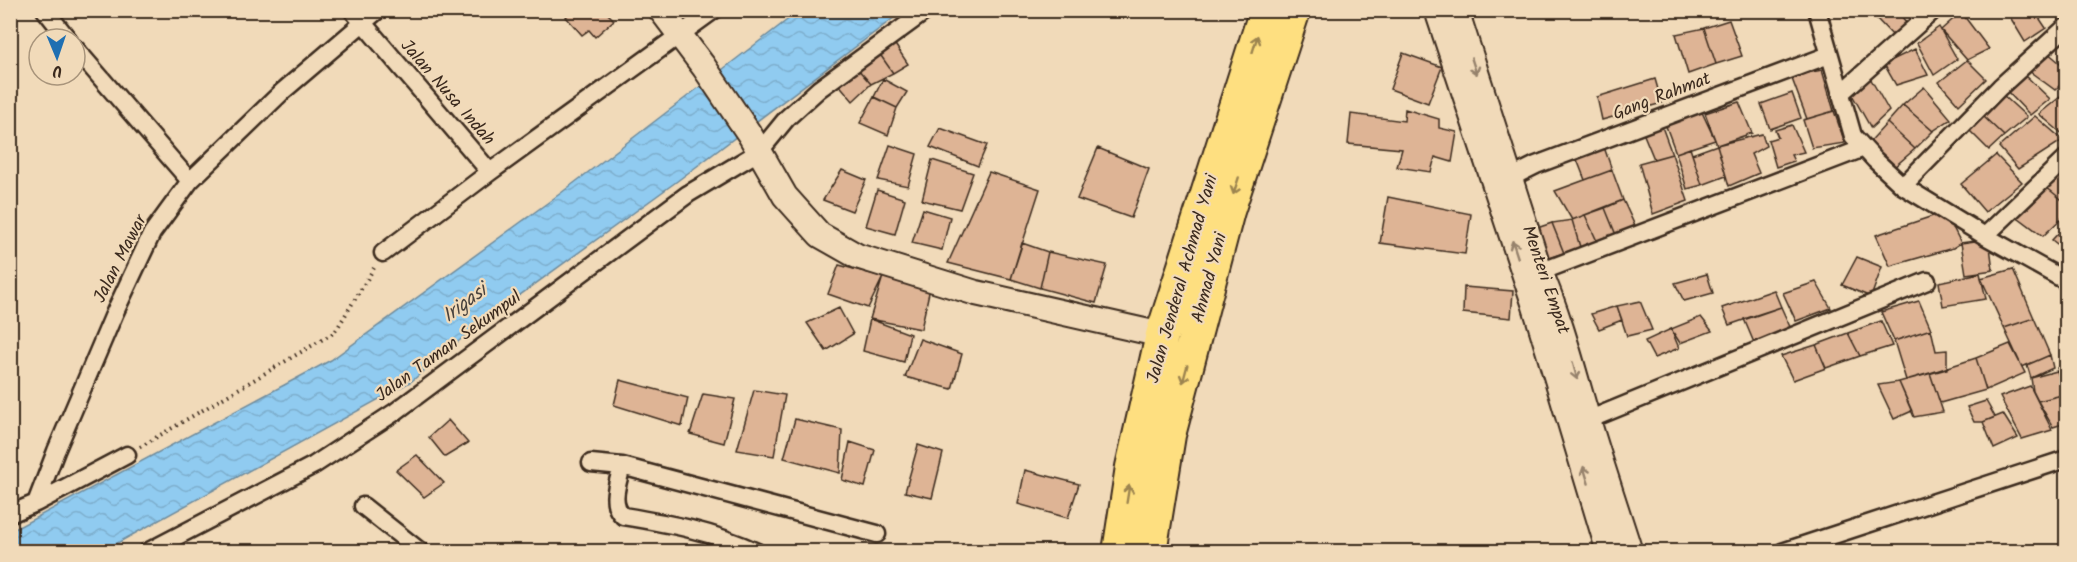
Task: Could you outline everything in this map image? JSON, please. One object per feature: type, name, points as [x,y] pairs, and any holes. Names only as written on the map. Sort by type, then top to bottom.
[{"type":"highway","points":[[1256,86],[1266,10]]},
{"type":"highway","name":"Ahmad Yani","points":[[1150,552],[1169,435],[1228,211],[1238,139],[1256,86],[1294,10]]},
{"type":"highway","name":"Jalan Jenderal Achmad Yani","points":[[1119,552],[1132,467],[1162,335],[1238,139]]},
{"type":"street","points":[[45,10],[58,27]]},
{"type":"street","name":"Jalan Nusa Indah","points":[[352,10],[362,25],[490,172]]},
{"type":"street","name":"Jalan Mawar","points":[[36,503],[111,322],[152,233],[190,181],[283,91],[378,10]]},
{"type":"street","points":[[661,10],[704,67],[755,143],[785,196],[820,235],[857,256],[976,293],[1162,335]]},
{"type":"street","points":[[383,253],[490,172],[680,37],[714,10]]},
{"type":"street","name":"Jalan Taman Sekumpul","points":[[147,552],[314,465],[395,412],[755,143],[787,118],[819,88],[927,10]]},
{"type":"street","points":[[1817,10],[1853,136],[1864,148],[1903,186],[1985,236],[2067,281]]},
{"type":"street","points":[[1841,93],[1934,10]]},
{"type":"street","name":"Menteri Empat","points":[[1449,17],[1532,274],[1542,300],[1573,362],[1579,422],[1604,501],[1630,552]]},
{"type":"street","points":[[1903,186],[2000,87],[2067,27]]},
{"type":"street","name":"Gang Rahmat","points":[[1502,181],[1546,161],[1829,55]]},
{"type":"street","points":[[87,62],[190,181]]},
{"type":"street","points":[[1532,274],[1864,148]]},
{"type":"street","points":[[1985,236],[2067,158]]},
{"type":"street","points":[[1579,422],[1927,281]]},
{"type":"street","points":[[10,514],[127,456]]},
{"type":"street","points":[[1782,552],[2067,459]]},
{"type":"street","points":[[591,463],[621,466],[877,534]]},
{"type":"street","points":[[621,466],[615,501],[616,510],[623,516],[683,526],[725,537],[757,552]]},
{"type":"street","name":"Menteri Empat","points":[[1604,501],[1609,552]]},
{"type":"street","points":[[363,506],[421,552]]},
{"type":"path","points":[[127,456],[335,332],[383,253]]},
{"type":"water","name":"Irigasi","points":[[799,11],[903,11],[676,182],[473,329],[412,381],[103,551],[11,552],[11,531],[331,360],[561,193]]},
{"type":"building","points":[[572,10],[610,10],[607,13],[614,20],[595,37],[589,30],[582,35],[566,17]]},
{"type":"building","points":[[1888,10],[1897,10],[1908,25],[1895,38],[1877,19]]},
{"type":"building","points":[[2009,10],[2034,10],[2046,28],[2025,42],[2007,12]]},
{"type":"building","points":[[1961,12],[1989,49],[1967,60],[1941,30]]},
{"type":"building","points":[[1729,20],[1742,56],[1716,64],[1704,28]]},
{"type":"building","points":[[1939,27],[1957,59],[1934,75],[1917,43]]},
{"type":"building","points":[[1704,28],[1716,64],[1688,74],[1676,34]]},
{"type":"building","points":[[894,43],[908,64],[893,73],[879,53]]},
{"type":"building","points":[[1915,49],[1928,75],[1896,85],[1884,64]]},
{"type":"building","points":[[2047,52],[2066,68],[2066,79],[2055,90],[2029,71]]},
{"type":"building","points":[[879,53],[893,73],[871,84],[856,67]]},
{"type":"building","points":[[1403,53],[1442,67],[1428,103],[1390,89]]},
{"type":"building","points":[[1967,60],[1986,79],[1959,105],[1939,82]]},
{"type":"building","points":[[856,67],[871,84],[853,101],[837,82]]},
{"type":"building","points":[[1822,70],[1834,111],[1807,119],[1791,76]]},
{"type":"building","points":[[2023,73],[2050,99],[2030,115],[2005,89]]},
{"type":"building","points":[[1869,76],[1889,111],[1871,128],[1850,91]]},
{"type":"building","points":[[883,79],[907,92],[897,108],[874,97]]},
{"type":"building","points":[[1655,79],[1662,103],[1602,120],[1597,97]]},
{"type":"building","points":[[1924,87],[1951,119],[1933,131],[1903,105]]},
{"type":"building","points":[[1792,93],[1801,118],[1770,129],[1761,104]]},
{"type":"building","points":[[2003,95],[2027,117],[2004,136],[1983,116]]},
{"type":"building","points":[[874,97],[897,108],[888,135],[860,123]]},
{"type":"building","points":[[2060,97],[2066,103],[2066,137],[2039,114]]},
{"type":"building","points":[[1739,102],[1752,133],[1717,145],[1705,113]]},
{"type":"building","points":[[1903,105],[1933,131],[1915,149],[1887,123]]},
{"type":"building","points":[[1700,108],[1715,140],[1676,153],[1663,118]]},
{"type":"building","points":[[1405,109],[1439,119],[1439,128],[1457,132],[1452,162],[1435,157],[1431,172],[1397,167],[1402,149],[1348,144],[1351,114],[1404,121]]},
{"type":"building","points":[[1834,111],[1845,143],[1812,148],[1803,120]]},
{"type":"building","points":[[1983,116],[2004,136],[1989,150],[1969,130]]},
{"type":"building","points":[[2035,116],[2063,140],[2018,169],[1999,147]]},
{"type":"building","points":[[1887,123],[1915,149],[1893,168],[1864,148]]},
{"type":"building","points":[[1661,124],[1672,154],[1654,159],[1642,130]]},
{"type":"building","points":[[1792,125],[1804,152],[1791,155],[1794,161],[1776,167],[1768,140],[1778,137],[1775,130]]},
{"type":"building","points":[[940,128],[987,145],[978,166],[930,147]]},
{"type":"building","points":[[1762,134],[1766,146],[1751,154],[1759,173],[1729,186],[1717,145]]},
{"type":"building","points":[[890,145],[917,154],[908,186],[878,180]]},
{"type":"building","points":[[1717,145],[1726,176],[1702,185],[1692,154]]},
{"type":"building","points":[[1604,147],[1612,170],[1585,180],[1576,157]]},
{"type":"building","points":[[1098,148],[1149,169],[1131,218],[1077,199]]},
{"type":"building","points":[[1690,148],[1702,185],[1687,189],[1676,153]]},
{"type":"building","points":[[1672,154],[1688,201],[1653,214],[1639,163]]},
{"type":"building","points":[[1996,155],[2022,182],[1985,212],[1961,184]]},
{"type":"building","points":[[932,160],[973,173],[960,209],[922,200]]},
{"type":"building","points":[[2066,167],[2066,203],[2046,187]]},
{"type":"building","points":[[842,170],[866,180],[852,211],[823,200]]},
{"type":"building","points":[[1612,170],[1623,200],[1572,220],[1555,191]]},
{"type":"building","points":[[989,172],[1040,189],[1011,279],[948,263]]},
{"type":"building","points":[[2046,187],[2066,203],[2066,214],[2043,236],[2015,215]]},
{"type":"building","points":[[877,190],[905,199],[895,234],[866,226]]},
{"type":"building","points":[[1388,197],[1471,214],[1465,254],[1380,243]]},
{"type":"building","points":[[1623,200],[1635,226],[1616,235],[1605,208]]},
{"type":"building","points":[[1605,208],[1616,235],[1597,241],[1585,215]]},
{"type":"building","points":[[923,209],[950,217],[942,250],[912,243]]},
{"type":"building","points":[[1945,212],[1961,243],[1953,248],[1890,266],[1876,235]]},
{"type":"building","points":[[1585,215],[1597,241],[1580,247],[1572,220]]},
{"type":"building","points":[[1572,220],[1580,247],[1564,253],[1552,223]]},
{"type":"building","points":[[1552,223],[1564,253],[1548,258],[1537,228]]},
{"type":"building","points":[[2066,225],[2066,251],[2052,240]]},
{"type":"building","points":[[1989,239],[1993,270],[1966,274],[1961,243]]},
{"type":"building","points":[[1022,243],[1048,252],[1040,288],[1011,279]]},
{"type":"building","points":[[1048,252],[1107,265],[1096,303],[1040,288]]},
{"type":"building","points":[[1857,257],[1882,267],[1871,297],[1842,285]]},
{"type":"building","points":[[839,265],[883,277],[868,308],[828,294]]},
{"type":"building","points":[[2013,269],[2034,318],[2004,328],[1981,278]]},
{"type":"building","points":[[884,273],[930,288],[921,329],[870,319]]},
{"type":"building","points":[[1980,273],[1986,299],[1943,306],[1939,282]]},
{"type":"building","points":[[1707,274],[1713,293],[1684,301],[1675,283]]},
{"type":"building","points":[[1816,282],[1831,308],[1796,321],[1783,293]]},
{"type":"building","points":[[1464,287],[1513,291],[1511,318],[1463,313]]},
{"type":"building","points":[[1774,290],[1781,307],[1729,325],[1722,308]]},
{"type":"building","points":[[1640,301],[1652,330],[1627,336],[1617,306]]},
{"type":"building","points":[[1919,301],[1931,329],[1894,341],[1881,312]]},
{"type":"building","points":[[1617,306],[1622,320],[1599,329],[1591,314]]},
{"type":"building","points":[[1781,307],[1791,329],[1755,345],[1744,319]]},
{"type":"building","points":[[839,308],[853,334],[826,351],[807,323]]},
{"type":"building","points":[[1701,317],[1712,331],[1680,343],[1671,329]]},
{"type":"building","points":[[2034,318],[2050,355],[2022,367],[2004,328]]},
{"type":"building","points":[[870,319],[910,334],[904,362],[863,351]]},
{"type":"building","points":[[1881,321],[1892,346],[1860,356],[1848,333]]},
{"type":"building","points":[[1671,329],[1679,348],[1654,358],[1645,341]]},
{"type":"building","points":[[1931,329],[1936,351],[1947,350],[1947,369],[1906,380],[1894,341]]},
{"type":"building","points":[[1848,333],[1860,356],[1826,368],[1816,345]]},
{"type":"building","points":[[920,339],[962,354],[952,389],[905,377]]},
{"type":"building","points":[[2010,344],[2025,373],[1986,390],[1976,358]]},
{"type":"building","points":[[1816,345],[1826,368],[1793,380],[1781,356]]},
{"type":"building","points":[[2050,355],[2053,368],[2031,378],[2027,365]]},
{"type":"building","points":[[1976,358],[1986,390],[1940,403],[1930,373]]},
{"type":"building","points":[[2066,364],[2066,385],[2057,368]]},
{"type":"building","points":[[2057,371],[2066,394],[2038,401],[2033,391],[2031,378]]},
{"type":"building","points":[[1930,373],[1943,412],[1914,417],[1899,382]]},
{"type":"building","points":[[620,380],[688,398],[682,426],[614,405]]},
{"type":"building","points":[[1899,382],[1912,411],[1894,419],[1878,385]]},
{"type":"building","points":[[2030,386],[2052,430],[2022,439],[2000,397]]},
{"type":"building","points":[[754,390],[785,395],[774,456],[737,450]]},
{"type":"building","points":[[703,394],[735,399],[724,443],[690,434]]},
{"type":"building","points":[[2066,394],[2066,423],[2053,427],[2038,401]]},
{"type":"building","points":[[1986,401],[1995,417],[1983,422],[1974,422],[1967,407]]},
{"type":"building","points":[[2003,414],[2018,438],[1994,449],[1983,422]]},
{"type":"building","points":[[795,419],[842,430],[840,473],[784,458]]},
{"type":"building","points":[[448,420],[468,443],[445,457],[429,437]]},
{"type":"building","points":[[850,442],[875,450],[865,487],[842,480]]},
{"type":"building","points":[[918,445],[943,453],[932,498],[905,492]]},
{"type":"building","points":[[417,455],[444,483],[424,497],[396,470]]},
{"type":"building","points":[[1025,470],[1079,484],[1068,518],[1018,504]]}]
